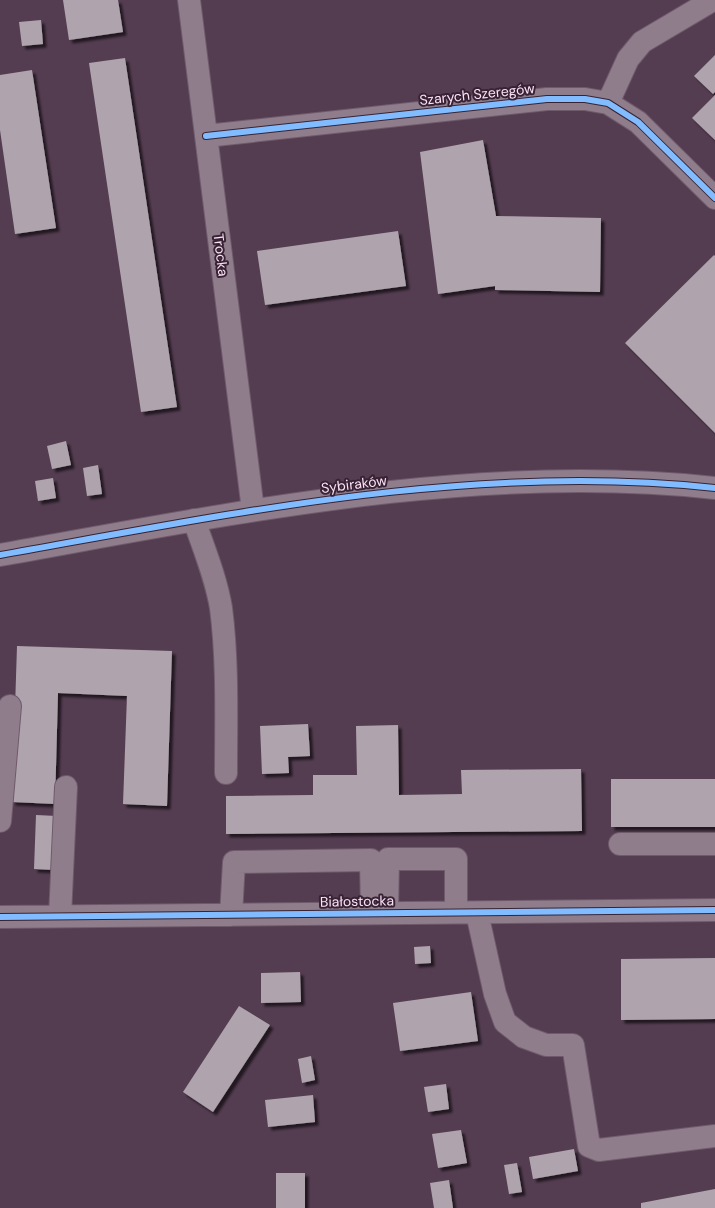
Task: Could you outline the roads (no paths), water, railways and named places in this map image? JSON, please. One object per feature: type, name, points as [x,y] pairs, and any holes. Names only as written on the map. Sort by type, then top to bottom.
[{"type":"street","name":"Trocka","points":[[189,0],[253,510]]},
{"type":"street","points":[[608,103],[628,59],[642,42],[713,0]]},
{"type":"street","name":"Szarych Szeregów","points":[[206,136],[547,99],[585,99],[608,103],[638,122],[715,198]]},
{"type":"street","name":"Sybiraków","points":[[0,555],[253,510],[392,491],[519,481],[660,482],[715,488]]},
{"type":"street","points":[[194,520],[215,579],[221,607],[226,670],[226,773]]},
{"type":"street","points":[[0,821],[10,706]]},
{"type":"street","points":[[60,916],[66,787]]},
{"type":"street","points":[[620,844],[715,844]]},
{"type":"street","points":[[380,913],[388,859],[456,859],[466,912],[505,1022],[524,1037],[546,1045],[573,1045],[589,1146],[599,1150],[715,1136]]},
{"type":"street","points":[[231,915],[234,862],[371,860],[380,913]]},
{"type":"street","name":"Białostocka","points":[[0,917],[715,910]]}]
